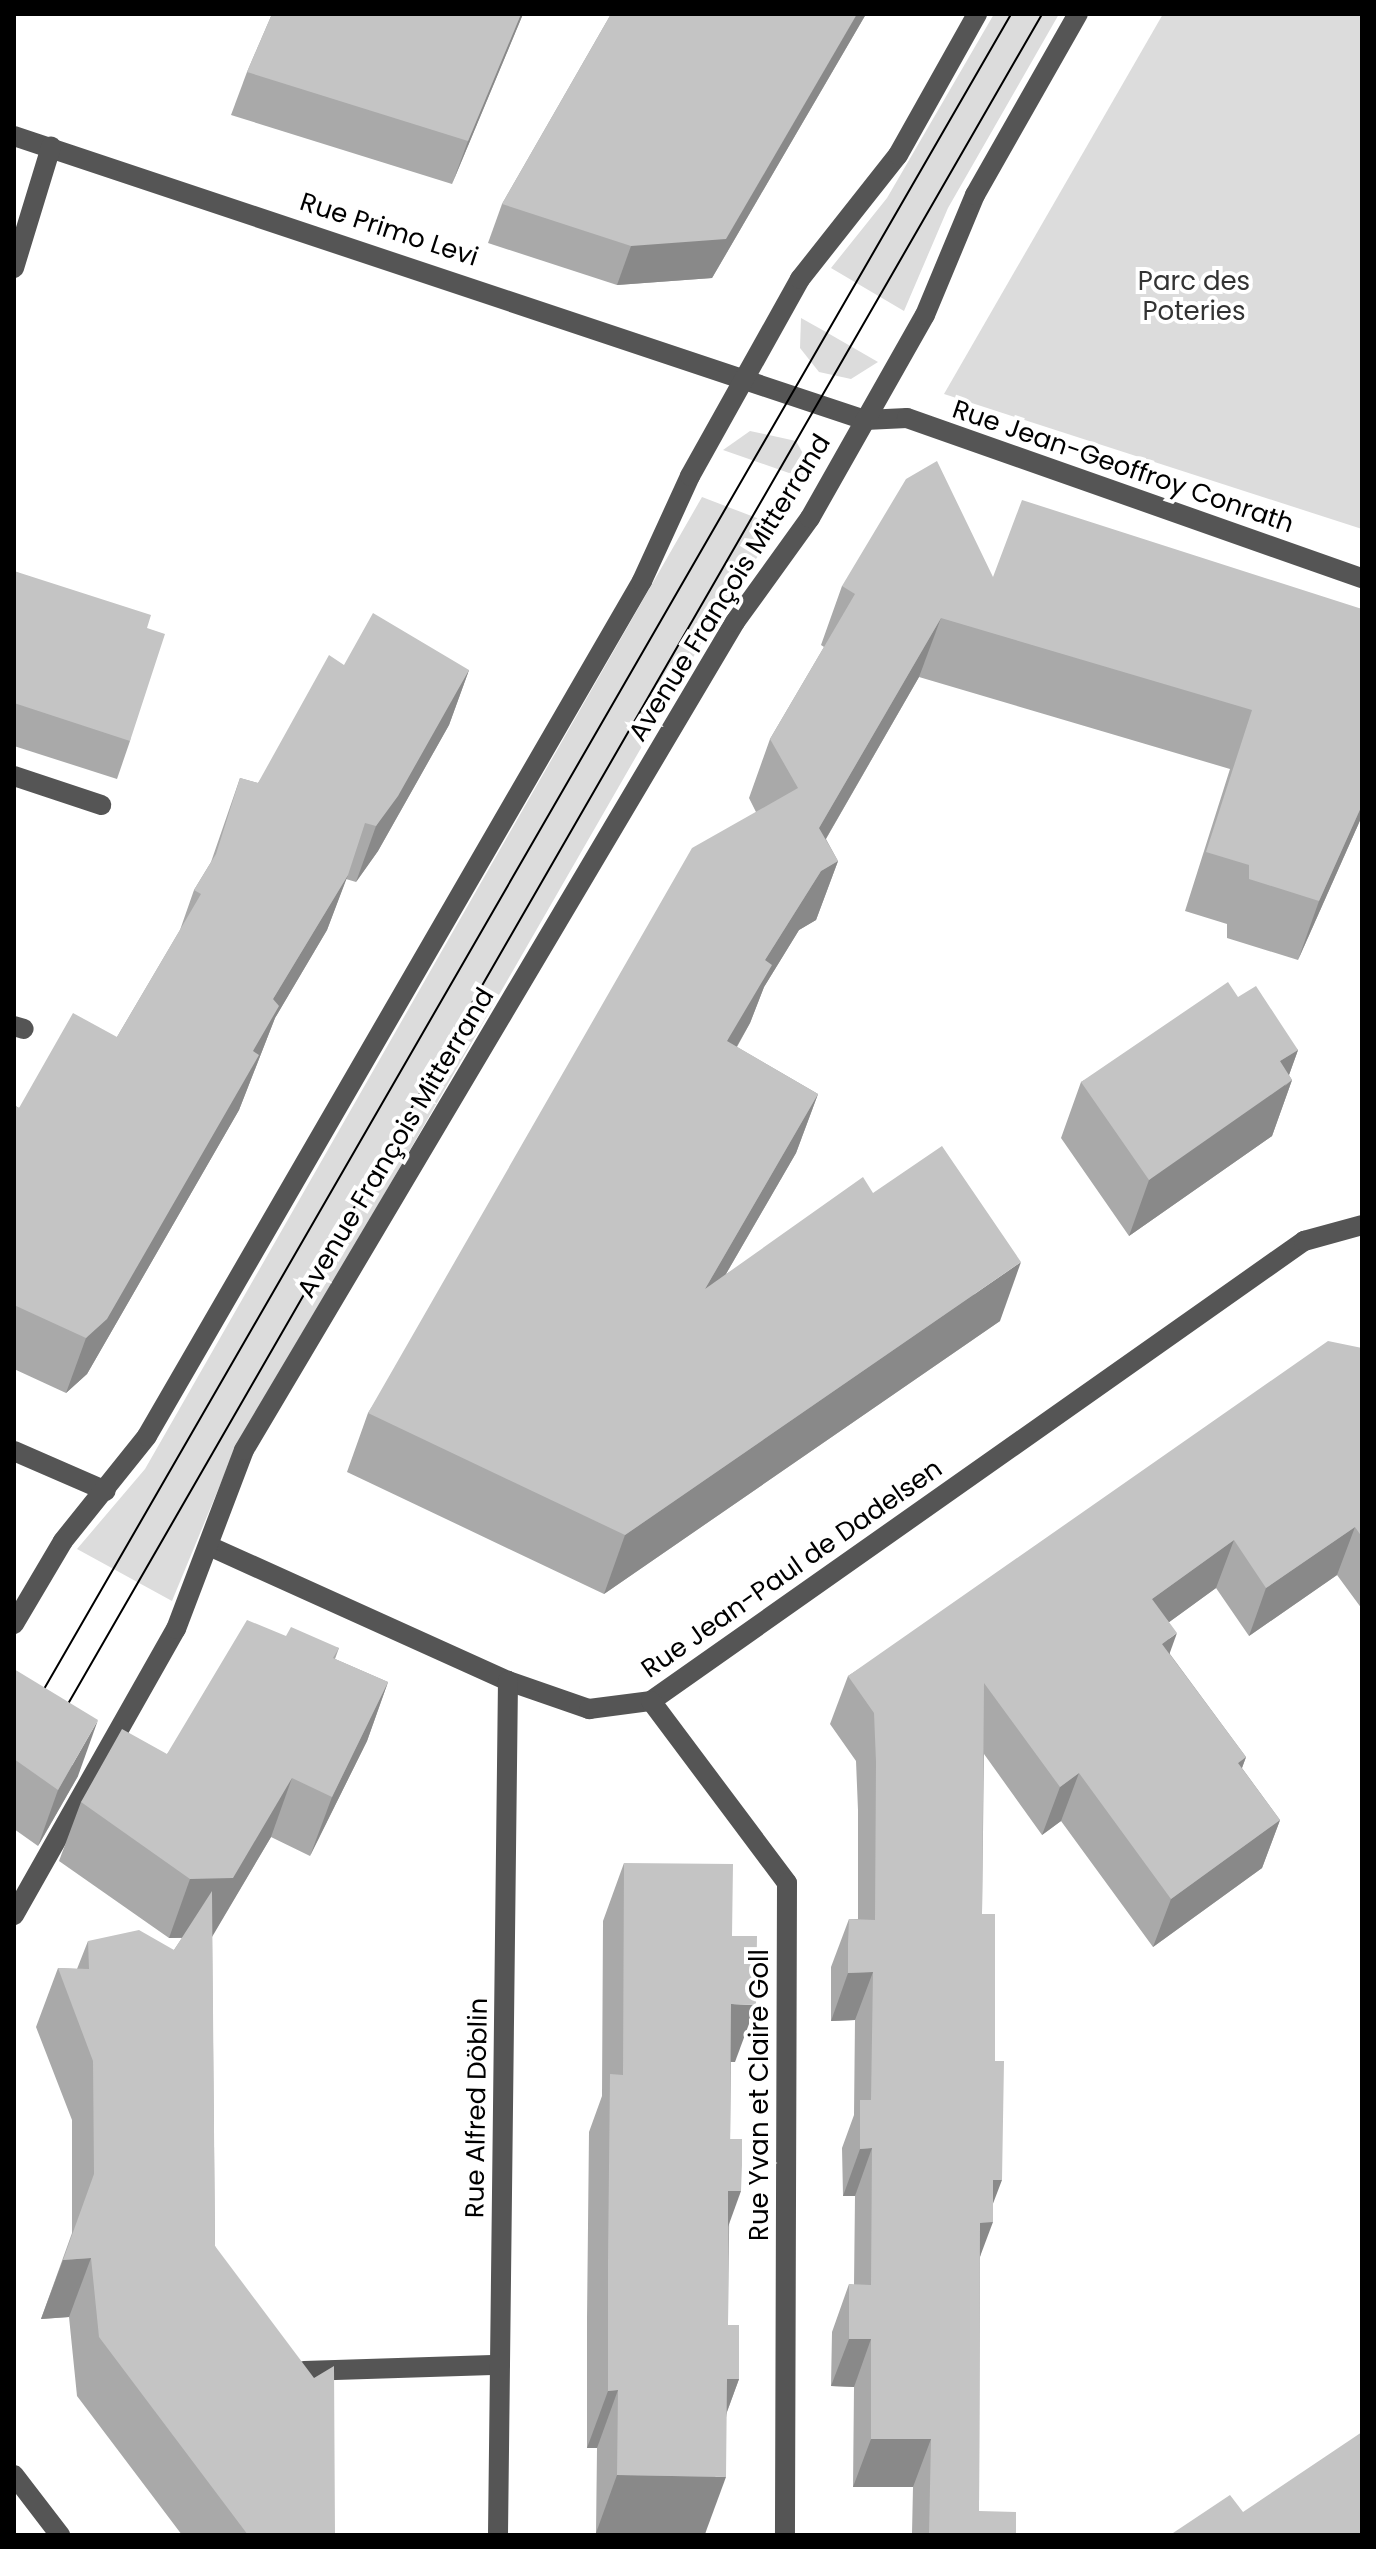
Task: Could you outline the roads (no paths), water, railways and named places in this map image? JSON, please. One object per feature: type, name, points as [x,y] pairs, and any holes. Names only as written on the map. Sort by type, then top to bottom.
[{"type":"street","points":[[14,1624],[63,1541],[147,1436],[642,581],[744,380],[825,242],[898,155],[977,14]]},
{"type":"street","name":"Avenue François Mitterrand","points":[[14,1915],[176,1629],[244,1450],[735,622],[810,518],[925,315],[975,195],[1078,14]]},
{"type":"street","name":"Rue Primo Levi","points":[[14,136],[744,380]]},
{"type":"street","points":[[14,268],[51,147]]},
{"type":"street","name":"Avenue François Mitterrand","points":[[744,380],[865,420]]},
{"type":"street","name":"Rue Jean-Geoffroy Conrath","points":[[865,420],[907,418],[1362,578]]},
{"type":"street","points":[[14,776],[101,805]]},
{"type":"street","name":"Rue Jean-Paul de Dadelsen","points":[[209,1546],[508,1681],[589,1709],[651,1701],[1304,1241],[1362,1225]]},
{"type":"street","points":[[14,1451],[106,1491]]},
{"type":"street","name":"Rue Alfred Döblin","points":[[498,2535],[508,1681]]},
{"type":"street","name":"Rue Yvan et Claire Goll","points":[[651,1701],[787,1883],[785,2535]]},
{"type":"street","points":[[304,2371],[500,2365]]},
{"type":"street","points":[[14,2475],[60,2535]]},
{"type":"tram line","points":[[14,1741],[1011,14]]},
{"type":"tram line","points":[[57,1723],[1042,14]]},
{"type":"park label","name":"Parc des Poteries","points":[[1194,297]]}]
